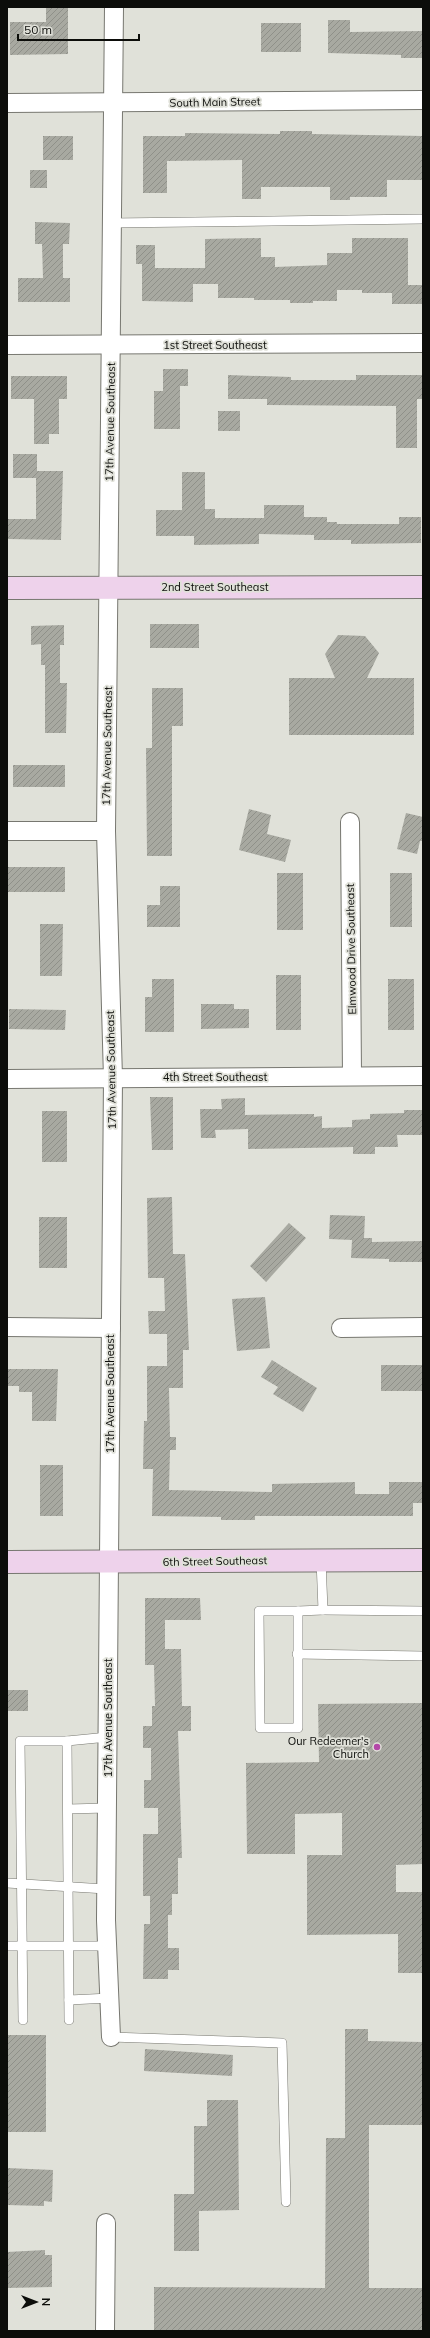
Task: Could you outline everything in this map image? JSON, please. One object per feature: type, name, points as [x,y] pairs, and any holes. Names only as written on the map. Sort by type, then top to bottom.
[{"type":"street","name":"17th Avenue Southeast","points":[[111,2037],[106,1889],[113,1078],[106,831],[112,345],[111,222],[114,103],[114,7]]},
{"type":"street","name":"South Main Street","points":[[7,103],[423,100]]},
{"type":"street","name":"1st Street Southeast","points":[[7,345],[423,343]]},
{"type":"street","name":"2nd Street Southeast","points":[[7,588],[423,587]]},
{"type":"street","name":"Elmwood Drive Southeast","points":[[350,822],[352,1076]]},
{"type":"street","points":[[7,831],[106,831]]},
{"type":"street","name":"4th Street Southeast","points":[[7,1079],[423,1076]]},
{"type":"street","points":[[7,1327],[111,1328]]},
{"type":"street","points":[[341,1328],[423,1328]]},
{"type":"street","name":"6th Street Southeast","points":[[7,1562],[423,1560]]},
{"type":"street","points":[[105,2331],[106,2223]]},
{"type":"lane","points":[[111,222],[423,219]]},
{"type":"lane","points":[[321,1560],[323,1610]]},
{"type":"lane","points":[[298,1611],[298,1728],[260,1728],[259,1611],[323,1610],[423,1611]]},
{"type":"lane","points":[[298,1654],[423,1656]]},
{"type":"lane","points":[[23,2020],[20,1740],[67,1741],[108,1737]]},
{"type":"lane","points":[[67,1741],[69,2020]]},
{"type":"lane","points":[[68,1809],[107,1808]]},
{"type":"lane","points":[[7,1883],[106,1889]]},
{"type":"lane","points":[[7,1946],[107,1946]]},
{"type":"lane","points":[[69,2000],[110,1998]]},
{"type":"lane","points":[[111,2037],[282,2043],[286,2202]]},
{"type":"building","points":[[46,7],[68,7],[68,54],[10,55],[10,22],[46,22]]},
{"type":"building","points":[[328,20],[350,20],[350,32],[423,31],[423,58],[401,58],[401,55],[328,53]]},
{"type":"building","points":[[261,23],[301,23],[301,52],[261,52]]},
{"type":"building","points":[[280,131],[312,131],[312,134],[423,136],[423,180],[387,180],[387,197],[350,197],[350,200],[330,200],[330,187],[261,187],[261,199],[242,199],[242,160],[167,161],[167,193],[143,193],[143,136],[185,136],[185,133],[280,134]]},
{"type":"building","points":[[43,136],[73,136],[73,160],[43,160]]},
{"type":"building","points":[[30,170],[47,170],[47,188],[30,188]]},
{"type":"building","points":[[35,222],[70,223],[69,244],[63,244],[63,278],[70,278],[70,302],[18,302],[18,278],[43,278],[42,244],[35,244]]},
{"type":"building","points":[[261,238],[261,257],[275,257],[275,267],[327,265],[327,253],[352,253],[352,238],[408,238],[408,285],[422,285],[422,304],[392,304],[392,293],[362,293],[362,290],[337,290],[337,301],[313,301],[313,303],[290,303],[290,300],[254,300],[254,298],[218,298],[218,284],[193,284],[193,302],[142,301],[142,264],[136,264],[136,245],[155,245],[155,268],[205,268],[205,239]]},
{"type":"building","points":[[163,369],[188,369],[188,386],[180,386],[180,429],[154,429],[154,391],[163,391]]},
{"type":"building","points":[[228,375],[291,377],[291,380],[356,380],[356,375],[423,375],[423,399],[417,399],[417,448],[396,448],[396,406],[267,405],[267,399],[228,399]]},
{"type":"building","points":[[11,376],[67,376],[67,399],[59,399],[59,434],[49,434],[49,444],[34,444],[34,399],[11,399]]},
{"type":"building","points":[[218,411],[240,411],[240,431],[218,431]]},
{"type":"building","points":[[13,454],[37,454],[37,471],[63,471],[61,540],[7,539],[7,519],[36,519],[36,478],[13,478]]},
{"type":"building","points":[[182,472],[205,472],[205,509],[215,509],[215,518],[264,518],[264,505],[304,505],[304,517],[327,517],[327,522],[337,522],[337,524],[399,524],[399,517],[421,517],[421,543],[351,544],[351,540],[314,540],[314,535],[259,534],[259,544],[194,545],[194,536],[156,536],[156,510],[182,510]]},
{"type":"building","points":[[150,624],[199,624],[199,648],[150,648]]},
{"type":"building","points":[[64,625],[64,645],[60,645],[60,683],[67,683],[66,733],[45,733],[45,665],[41,665],[41,644],[31,645],[31,626]]},
{"type":"building","points":[[338,635],[365,636],[379,653],[367,678],[414,678],[414,735],[289,735],[289,678],[335,678],[325,654]]},
{"type":"building","points":[[152,688],[183,688],[183,726],[172,726],[172,856],[147,856],[146,748],[152,748]]},
{"type":"building","points":[[13,765],[65,765],[65,787],[13,787]]},
{"type":"building","points":[[249,809],[271,815],[267,834],[291,840],[285,862],[239,850]]},
{"type":"building","points":[[406,813],[423,817],[423,841],[420,841],[417,854],[397,849]]},
{"type":"building","points":[[7,867],[65,867],[65,892],[7,892]]},
{"type":"building","points":[[277,873],[303,873],[303,930],[277,930]]},
{"type":"building","points":[[390,873],[412,873],[412,927],[390,927]]},
{"type":"building","points":[[160,886],[180,886],[180,927],[147,927],[147,905],[160,905]]},
{"type":"building","points":[[40,924],[63,924],[62,976],[40,976]]},
{"type":"building","points":[[276,975],[301,975],[301,1030],[276,1030]]},
{"type":"building","points":[[152,979],[174,979],[174,1032],[145,1032],[145,997],[152,997]]},
{"type":"building","points":[[388,979],[414,979],[414,1030],[388,1030]]},
{"type":"building","points":[[201,1004],[234,1004],[234,1009],[249,1009],[249,1028],[201,1029]]},
{"type":"building","points":[[9,1009],[66,1010],[65,1030],[9,1029]]},
{"type":"building","points":[[150,1097],[173,1097],[173,1150],[152,1150]]},
{"type":"building","points":[[245,1098],[245,1115],[314,1114],[314,1117],[322,1116],[322,1128],[352,1127],[352,1120],[370,1119],[370,1114],[404,1113],[404,1110],[423,1110],[423,1135],[397,1135],[398,1147],[375,1147],[375,1154],[353,1154],[353,1147],[248,1149],[248,1129],[215,1130],[216,1138],[201,1138],[200,1109],[222,1109],[221,1099]]},
{"type":"building","points":[[42,1111],[67,1111],[67,1162],[42,1162]]},
{"type":"building","points":[[172,1197],[173,1254],[185,1254],[189,1350],[183,1350],[183,1388],[169,1388],[170,1437],[176,1437],[176,1450],[170,1450],[169,1490],[272,1492],[272,1484],[355,1482],[355,1494],[389,1494],[389,1482],[423,1482],[423,1503],[413,1503],[413,1516],[255,1516],[255,1520],[221,1520],[221,1517],[152,1516],[153,1469],[143,1469],[144,1421],[147,1421],[147,1366],[167,1366],[167,1334],[149,1334],[148,1311],[165,1311],[164,1278],[148,1278],[147,1198]]},
{"type":"building","points":[[330,1215],[365,1216],[364,1238],[372,1238],[372,1242],[423,1241],[423,1262],[389,1262],[389,1259],[351,1258],[352,1240],[329,1239]]},
{"type":"building","points":[[39,1217],[67,1217],[67,1268],[39,1268]]},
{"type":"building","points":[[289,1223],[306,1238],[266,1282],[250,1266]]},
{"type":"building","points":[[265,1297],[270,1348],[237,1351],[232,1299]]},
{"type":"building","points":[[272,1360],[317,1388],[303,1412],[273,1394],[278,1387],[261,1377]]},
{"type":"building","points":[[381,1365],[423,1365],[423,1391],[381,1391]]},
{"type":"building","points":[[7,1369],[58,1369],[56,1421],[32,1421],[32,1392],[19,1392],[19,1386],[7,1386]]},
{"type":"building","points":[[40,1465],[63,1465],[63,1516],[40,1516]]},
{"type":"building","points":[[145,1598],[200,1598],[201,1620],[165,1620],[165,1649],[181,1649],[182,1706],[191,1706],[191,1731],[178,1731],[182,1858],[178,1858],[178,1894],[172,1894],[172,1915],[168,1915],[168,1948],[179,1948],[179,1970],[168,1970],[168,1979],[143,1979],[144,1924],[150,1924],[150,1896],[143,1896],[143,1834],[158,1834],[158,1808],[144,1808],[144,1780],[151,1780],[151,1748],[143,1748],[143,1726],[152,1726],[152,1706],[155,1706],[154,1665],[145,1665]]},
{"type":"building","points":[[7,1690],[28,1690],[28,1711],[7,1711]]},
{"type":"building","points":[[423,1703],[423,1864],[396,1865],[396,1892],[423,1892],[423,1973],[398,1973],[398,1934],[307,1935],[307,1855],[342,1855],[342,1813],[295,1814],[295,1854],[247,1854],[246,1763],[319,1762],[318,1704]]},
{"type":"building","points":[[345,2029],[368,2029],[368,2041],[423,2042],[423,2125],[369,2125],[369,2288],[423,2288],[423,2330],[154,2331],[154,2287],[325,2288],[326,2138],[345,2138]]},
{"type":"building","points":[[7,2035],[46,2035],[46,2132],[7,2132]]},
{"type":"building","points":[[145,2049],[233,2055],[232,2076],[144,2071]]},
{"type":"building","points":[[207,2100],[238,2100],[239,2210],[199,2211],[199,2251],[174,2251],[174,2194],[194,2194],[194,2126],[207,2126]]},
{"type":"building","points":[[7,2168],[53,2170],[52,2202],[44,2201],[44,2206],[7,2205]]},
{"type":"building","points":[[45,2250],[45,2255],[52,2255],[52,2287],[7,2288],[7,2252]]},
{"type":"place","name":"Our Redeemer's Church","points":[[377,1747]]}]
